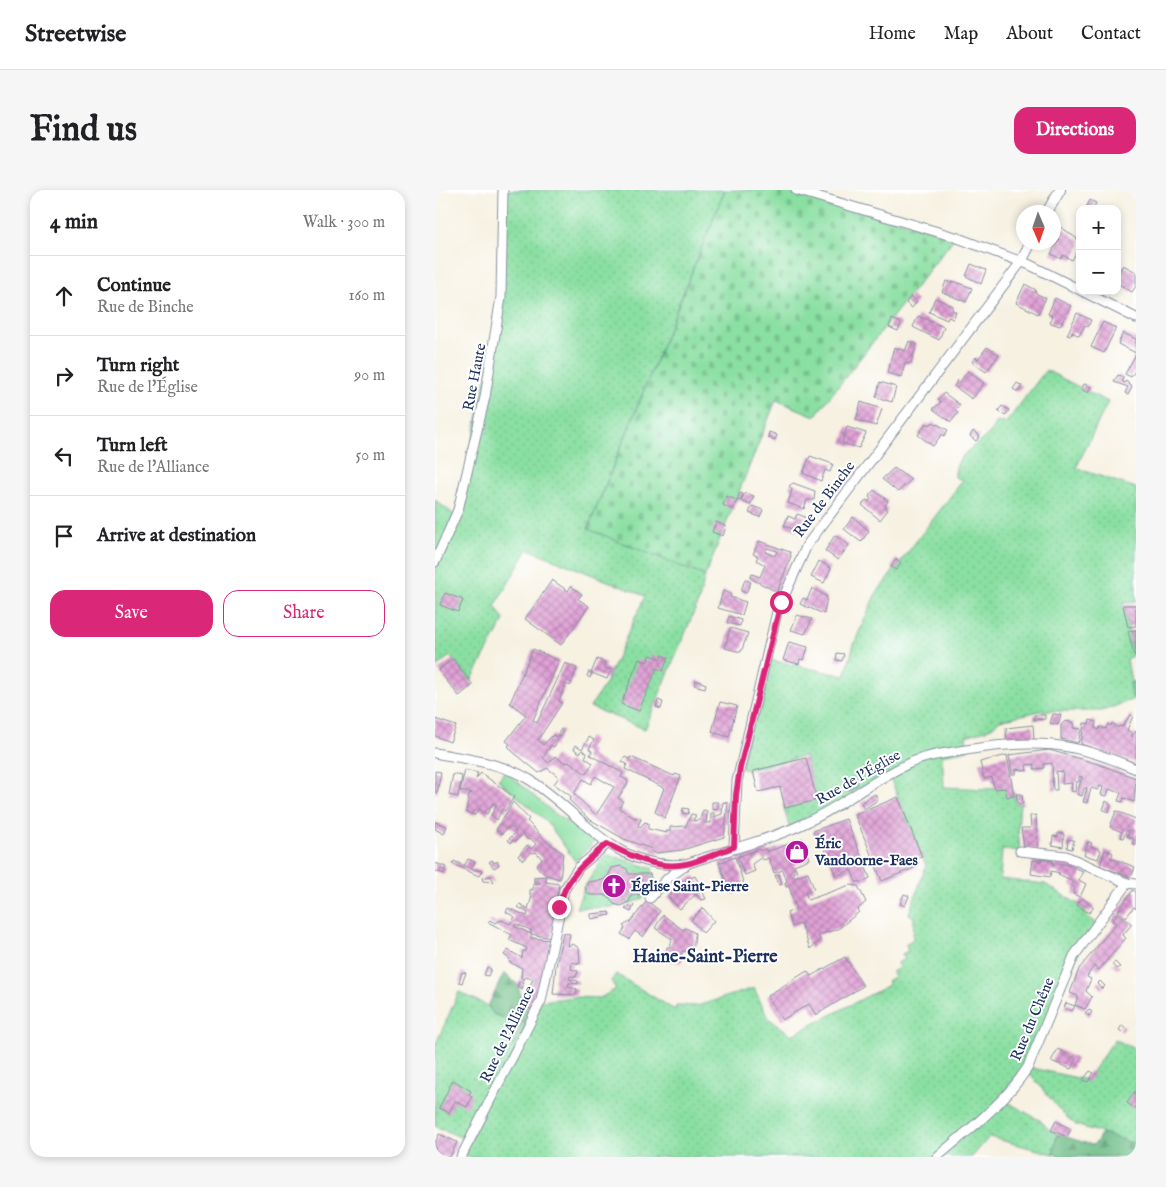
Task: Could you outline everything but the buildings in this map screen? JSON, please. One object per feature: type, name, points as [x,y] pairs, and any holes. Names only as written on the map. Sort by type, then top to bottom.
[{"type":"street","name":"Rue Haute","points":[[435,562],[458,510],[485,397],[501,297],[503,190]]},
{"type":"street","points":[[796,190],[955,237],[1021,262],[1076,289]]},
{"type":"street","points":[[1051,205],[1060,190]]},
{"type":"street","name":"Rue de Binche","points":[[734,847],[737,789],[749,726],[777,612],[807,545],[1021,262],[1027,250]]},
{"type":"street","points":[[1089,295],[1136,318]]},
{"type":"street","name":"Rue de l'Église","points":[[651,898],[668,878],[687,864],[806,823],[910,763],[942,754],[1006,744],[1039,742],[1075,747],[1136,769]]},
{"type":"street","name":"Rue de l'Église","points":[[435,753],[516,772],[531,780],[607,844],[631,856],[657,865],[687,864]]},
{"type":"street","name":"Rue de l'Alliance","points":[[461,1157],[541,1001],[561,900],[568,883],[579,868],[607,844]]},
{"type":"street","points":[[1020,851],[1066,856],[1131,883]]},
{"type":"street","name":"Rue du Chêne","points":[[937,1157],[1002,1099],[1020,1079],[1028,1067],[1074,956],[1131,883]]},
{"type":"green space","points":[[503,190],[725,190],[588,528],[705,576],[699,600],[645,729],[590,707],[605,684],[645,596],[528,549],[495,606],[504,620],[471,681],[450,656],[435,668],[435,500],[456,516],[497,329]]},
{"type":"green space","points":[[725,190],[796,190],[955,237],[815,416],[776,400],[705,576],[588,529]]},
{"type":"green space","points":[[1046,370],[1108,402],[1076,468],[1136,488],[1136,602],[1123,603],[1133,655],[1127,659],[1131,682],[1129,686],[1134,699],[1102,711],[1040,711],[1000,720],[989,729],[966,736],[968,750],[942,755],[944,787],[985,789],[1006,787],[1008,794],[1015,793],[1015,803],[1020,803],[1018,829],[1020,851],[1002,850],[1000,879],[1045,884],[1086,909],[1084,913],[1096,924],[1084,940],[1028,1067],[1086,1080],[1115,1039],[1136,1050],[1136,1144],[1076,1125],[1063,1114],[1030,1074],[1020,1079],[1002,1099],[1041,1121],[1049,1130],[1057,1134],[1053,1154],[989,1137],[972,1157],[461,1157],[469,1141],[435,1126],[435,1046],[459,992],[488,1006],[493,1014],[506,1019],[509,1026],[507,1038],[541,1001],[574,997],[600,998],[616,989],[611,981],[616,974],[673,1009],[676,1009],[676,1005],[697,1006],[754,988],[768,1018],[792,1035],[889,985],[887,981],[895,976],[892,972],[899,968],[897,963],[905,959],[902,954],[908,951],[906,944],[913,939],[914,917],[909,914],[926,866],[889,775],[790,829],[783,805],[815,797],[805,756],[747,770],[740,768],[766,659],[845,676],[854,644],[875,595],[963,480],[955,477],[956,468],[960,460],[965,453],[986,437],[996,423],[1003,421],[1005,424]]},
{"type":"green space","points":[[1131,682],[1136,682],[1136,699],[1131,695],[1129,686]]},
{"type":"green space","points":[[505,771],[555,814],[595,841],[575,861],[547,822],[498,780]]},
{"type":"green space","points":[[606,854],[652,868],[655,889],[637,901],[628,904],[576,908],[585,886]]},
{"type":"green space","points":[[504,973],[517,984],[523,1000],[534,1016],[514,1046],[509,1044],[506,1019],[493,1014],[488,1006]]},
{"type":"green space","points":[[1101,1133],[1136,1144],[1136,1157],[1063,1157],[1053,1154],[1057,1134],[1092,1145],[1097,1142]]},
{"type":"place","name":"Éric Vandoorne-Faes","points":[[797,852]]},
{"type":"place","name":"Église Saint-Pierre","points":[[614,886]]},
{"type":"district","name":"Haine-Saint-Pierre","points":[[705,956]]},
{"type":"route","points":[[559,907],[564,890],[573,874],[607,844],[631,856],[657,865],[671,866],[687,864],[734,847],[736,795],[740,768],[781,602]]}]
